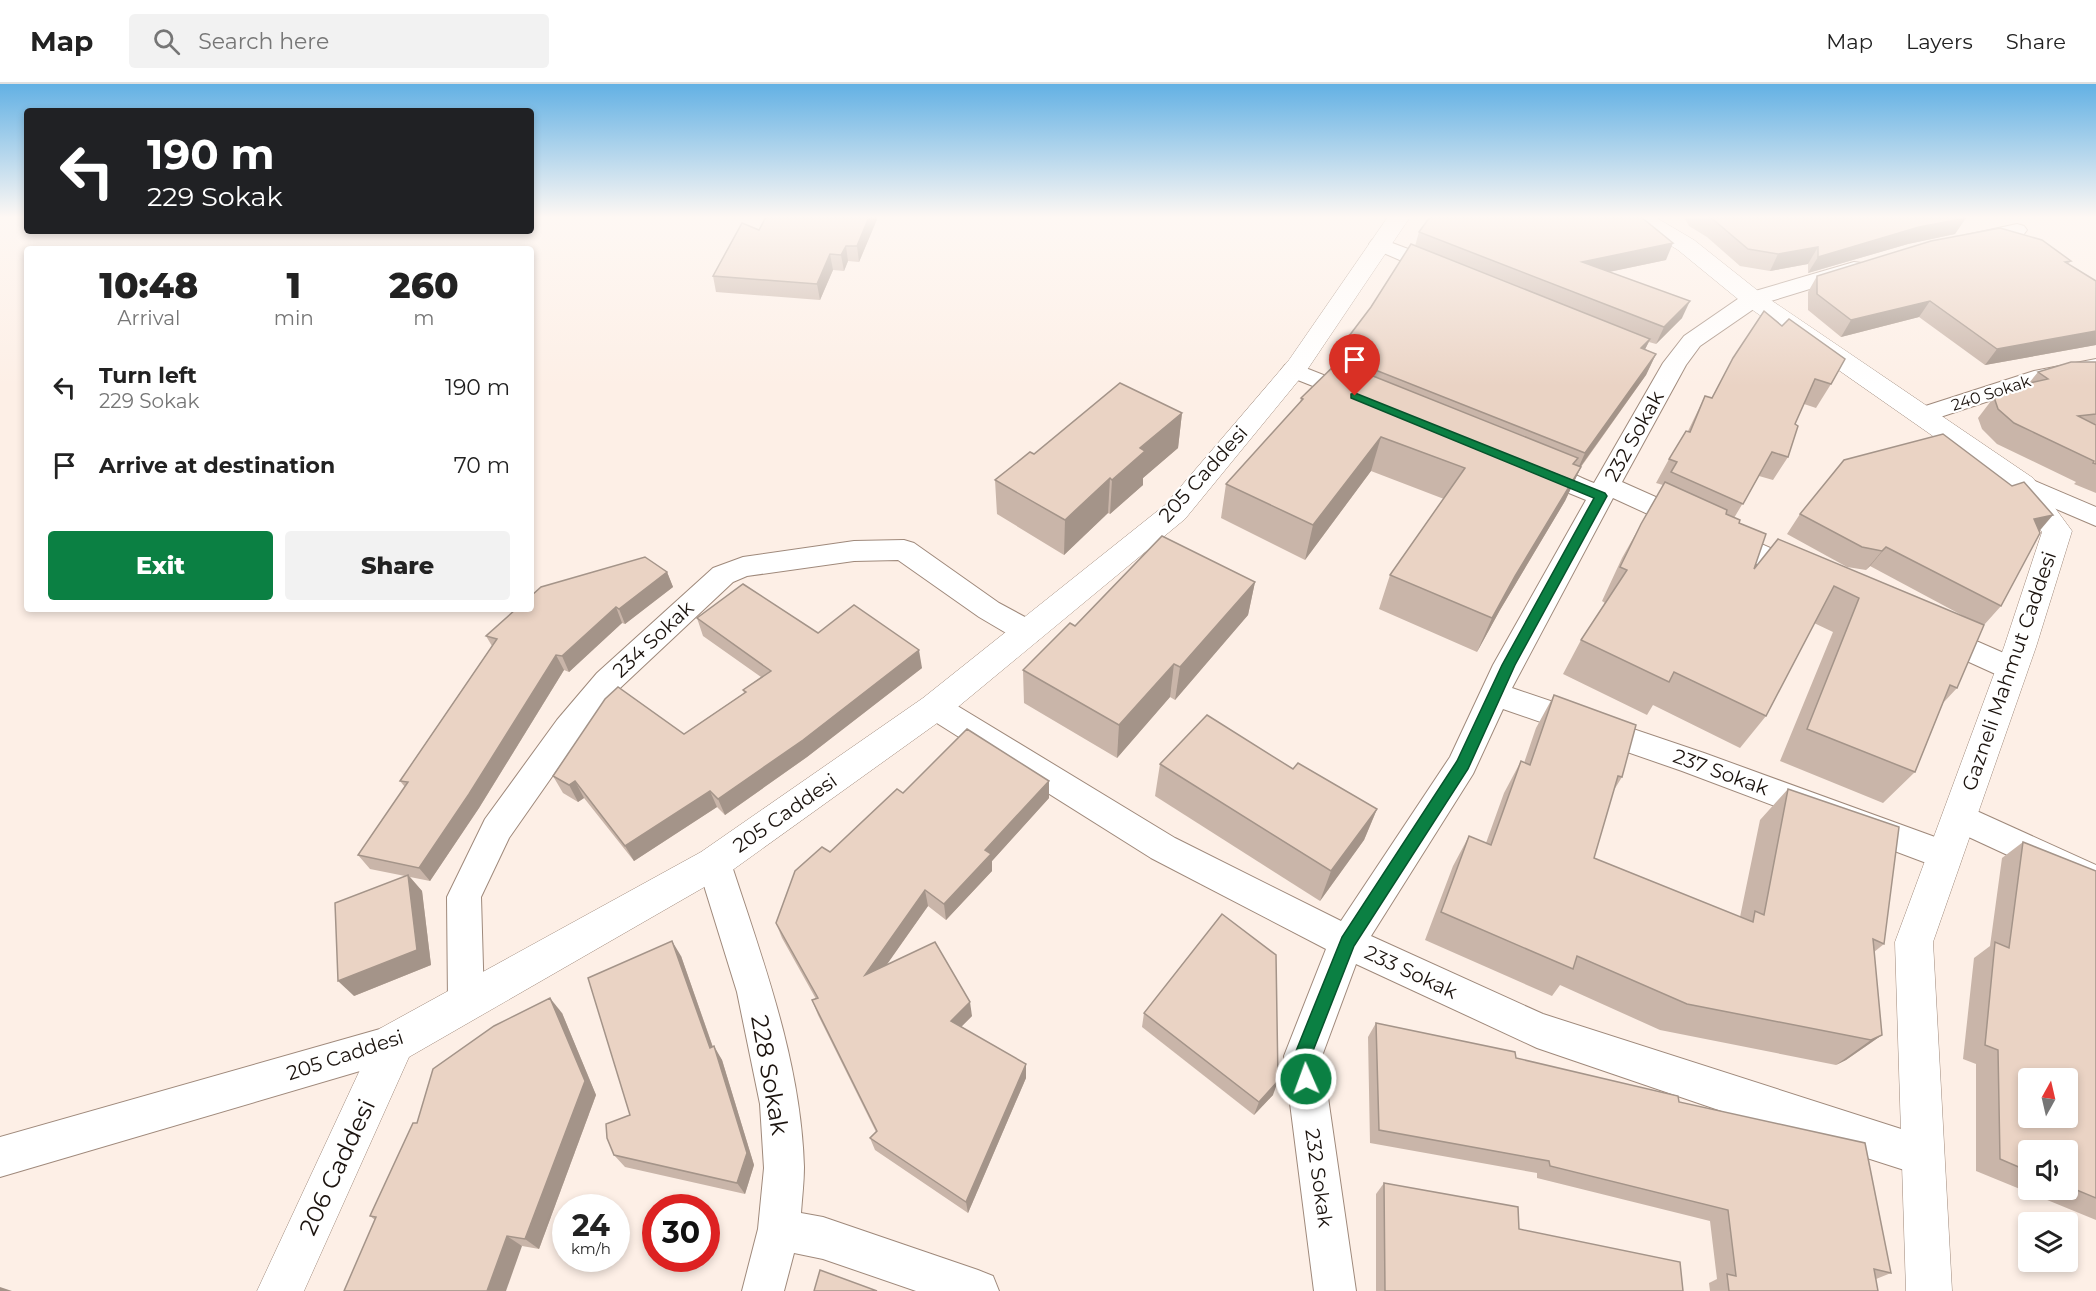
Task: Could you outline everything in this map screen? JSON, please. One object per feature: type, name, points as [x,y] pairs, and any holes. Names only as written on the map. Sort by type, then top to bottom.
[{"type":"street","name":"205 Caddesi","points":[[0,1157],[394,1043],[714,863],[935,707],[1175,512],[1293,370],[1359,273]]},
{"type":"street","points":[[1450,273],[1457,276]]},
{"type":"street","name":"Gazneli Mahmut Caddesi","points":[[1721,273],[1753,299],[2023,485],[2057,531],[2012,669],[1914,942],[1929,1291]]},
{"type":"street","name":"232 Sokak","points":[[1335,1291],[1303,1056],[1347,942],[1462,765],[1495,694],[1604,491],[1664,359],[1753,299],[1838,273]]},
{"type":"street","name":"240 Sokak","points":[[1922,415],[2042,376],[2096,366]]},
{"type":"street","points":[[1293,370],[1382,407]]},
{"type":"street","points":[[1514,461],[1604,491],[1829,585]]},
{"type":"street","points":[[2023,485],[2096,517]]},
{"type":"street","name":"234 Sokak","points":[[466,1002],[464,897],[497,829],[568,729],[608,681],[723,575],[743,567],[854,551],[904,550],[989,610],[1028,632]]},
{"type":"street","points":[[1915,625],[2012,669]]},
{"type":"street","name":"237 Sokak","points":[[1495,694],[1694,762],[1945,855]]},
{"type":"street","name":"233 Sokak","points":[[935,707],[1163,848],[1347,942],[1536,1030],[1756,1104],[1923,1156]]},
{"type":"street","points":[[1959,817],[2096,881]]},
{"type":"street","name":"228 Sokak","points":[[714,863],[755,992],[780,1104],[784,1168],[778,1229],[762,1291]]},
{"type":"street","name":"206 Caddesi","points":[[280,1291],[394,1043]]},
{"type":"street","points":[[778,1229],[823,1238],[978,1291]]},
{"type":"building","points":[[714,273],[822,273],[817,284],[713,276]]},
{"type":"building","points":[[1392,273],[1485,273],[1650,339],[1641,348],[1656,354],[1585,453],[1350,360],[1359,350],[1343,344]]},
{"type":"building","points":[[1526,273],[1613,273],[1690,301],[1664,327]]},
{"type":"building","points":[[1826,273],[2083,273],[2096,281],[2096,331],[1997,349],[1930,301],[1851,320],[1817,294],[1817,276]]},
{"type":"building","points":[[1764,311],[1782,326],[1789,319],[1845,359],[1831,384],[1815,379],[1795,424],[1798,426],[1788,457],[1772,452],[1743,504],[1671,472],[1677,462],[1669,459],[1686,431],[1690,432],[1705,396],[1712,398],[1733,358]]},
{"type":"building","points":[[1338,362],[1578,458],[1573,464],[1581,467],[1492,618],[1390,575],[1465,468],[1381,437],[1313,525],[1226,484],[1303,399],[1301,398]]},
{"type":"building","points":[[2071,362],[2096,362],[2096,414],[2078,416],[2096,425],[2096,464],[2014,423],[1998,409],[1994,397],[2007,388],[2048,379],[2038,372]]},
{"type":"building","points":[[1120,383],[1182,413],[1140,448],[1145,451],[1112,480],[1110,478],[1065,520],[995,480],[1030,452],[1034,454]]},
{"type":"building","points":[[1943,434],[2012,486],[2024,482],[2053,515],[2034,519],[2040,533],[2001,606],[1886,547],[1882,551],[1862,547],[1800,514],[1844,460]]},
{"type":"building","points":[[1665,482],[1727,510],[1726,514],[1740,520],[1739,523],[1766,534],[1754,569],[1778,539],[1984,625],[1957,688],[1950,685],[1915,772],[1807,729],[1859,598],[1834,586],[1766,716],[1674,672],[1669,682],[1581,640],[1627,570],[1620,567]]},
{"type":"building","points":[[1162,536],[1255,582],[1180,667],[1174,664],[1119,725],[1023,670],[1070,623],[1075,626]]},
{"type":"building","points":[[645,557],[667,572],[619,609],[616,607],[562,656],[556,655],[469,794],[419,868],[358,855],[408,782],[400,781],[497,639],[486,636],[513,612],[534,612],[534,593],[541,587]]},
{"type":"building","points":[[743,584],[818,633],[854,605],[919,650],[803,740],[718,799],[710,791],[625,846],[575,781],[569,785],[553,776],[605,699],[618,687],[684,734],[746,692],[743,690],[771,671],[697,618]]},
{"type":"building","points":[[1554,695],[1636,725],[1622,777],[1618,776],[1594,858],[1753,922],[1755,911],[1764,915],[1788,789],[1899,827],[1884,944],[1873,939],[1882,1035],[1871,1040],[1687,1004],[1577,956],[1573,969],[1441,912],[1469,836],[1491,845],[1521,761],[1530,765]]},
{"type":"building","points":[[1207,715],[1293,769],[1298,763],[1377,809],[1331,871],[1160,764]]},
{"type":"building","points":[[967,729],[1049,781],[985,850],[991,854],[944,904],[925,890],[865,975],[935,942],[970,1002],[951,1021],[1026,1064],[966,1202],[870,1138],[877,1131],[812,1000],[818,998],[776,923],[795,871],[822,847],[830,852],[897,789],[903,793]]},
{"type":"building","points":[[2023,842],[2096,871],[2096,1198],[2078,1191],[2078,1140],[2018,1140],[2018,1167],[2000,1159],[1998,1050],[1985,1045],[1995,942],[2009,948]]},
{"type":"building","points":[[408,875],[417,950],[338,981],[335,903]]},
{"type":"building","points":[[1222,914],[1276,955],[1278,1081],[1259,1102],[1144,1013]]},
{"type":"building","points":[[672,941],[710,1048],[714,1046],[747,1153],[737,1183],[614,1155],[607,1138],[606,1124],[630,1115],[588,978]]},
{"type":"building","points":[[550,998],[585,1081],[525,1239],[507,1236],[487,1291],[344,1291],[376,1217],[370,1216],[413,1123],[417,1123],[433,1069],[494,1026]]},
{"type":"building","points":[[1376,1023],[1515,1052],[1516,1058],[1678,1096],[1679,1102],[1865,1143],[1891,1273],[1874,1269],[1878,1291],[1729,1291],[1727,1274],[1736,1276],[1728,1210],[1550,1166],[1549,1161],[1379,1130]]},
{"type":"building","points":[[1384,1183],[1518,1207],[1519,1229],[1680,1262],[1683,1291],[1385,1291]]},
{"type":"building","points":[[820,1270],[877,1291],[814,1291]]},
{"type":"route","points":[[1306,1079],[1303,1056],[1347,942],[1462,765],[1508,665],[1601,496],[1355,396]]}]
